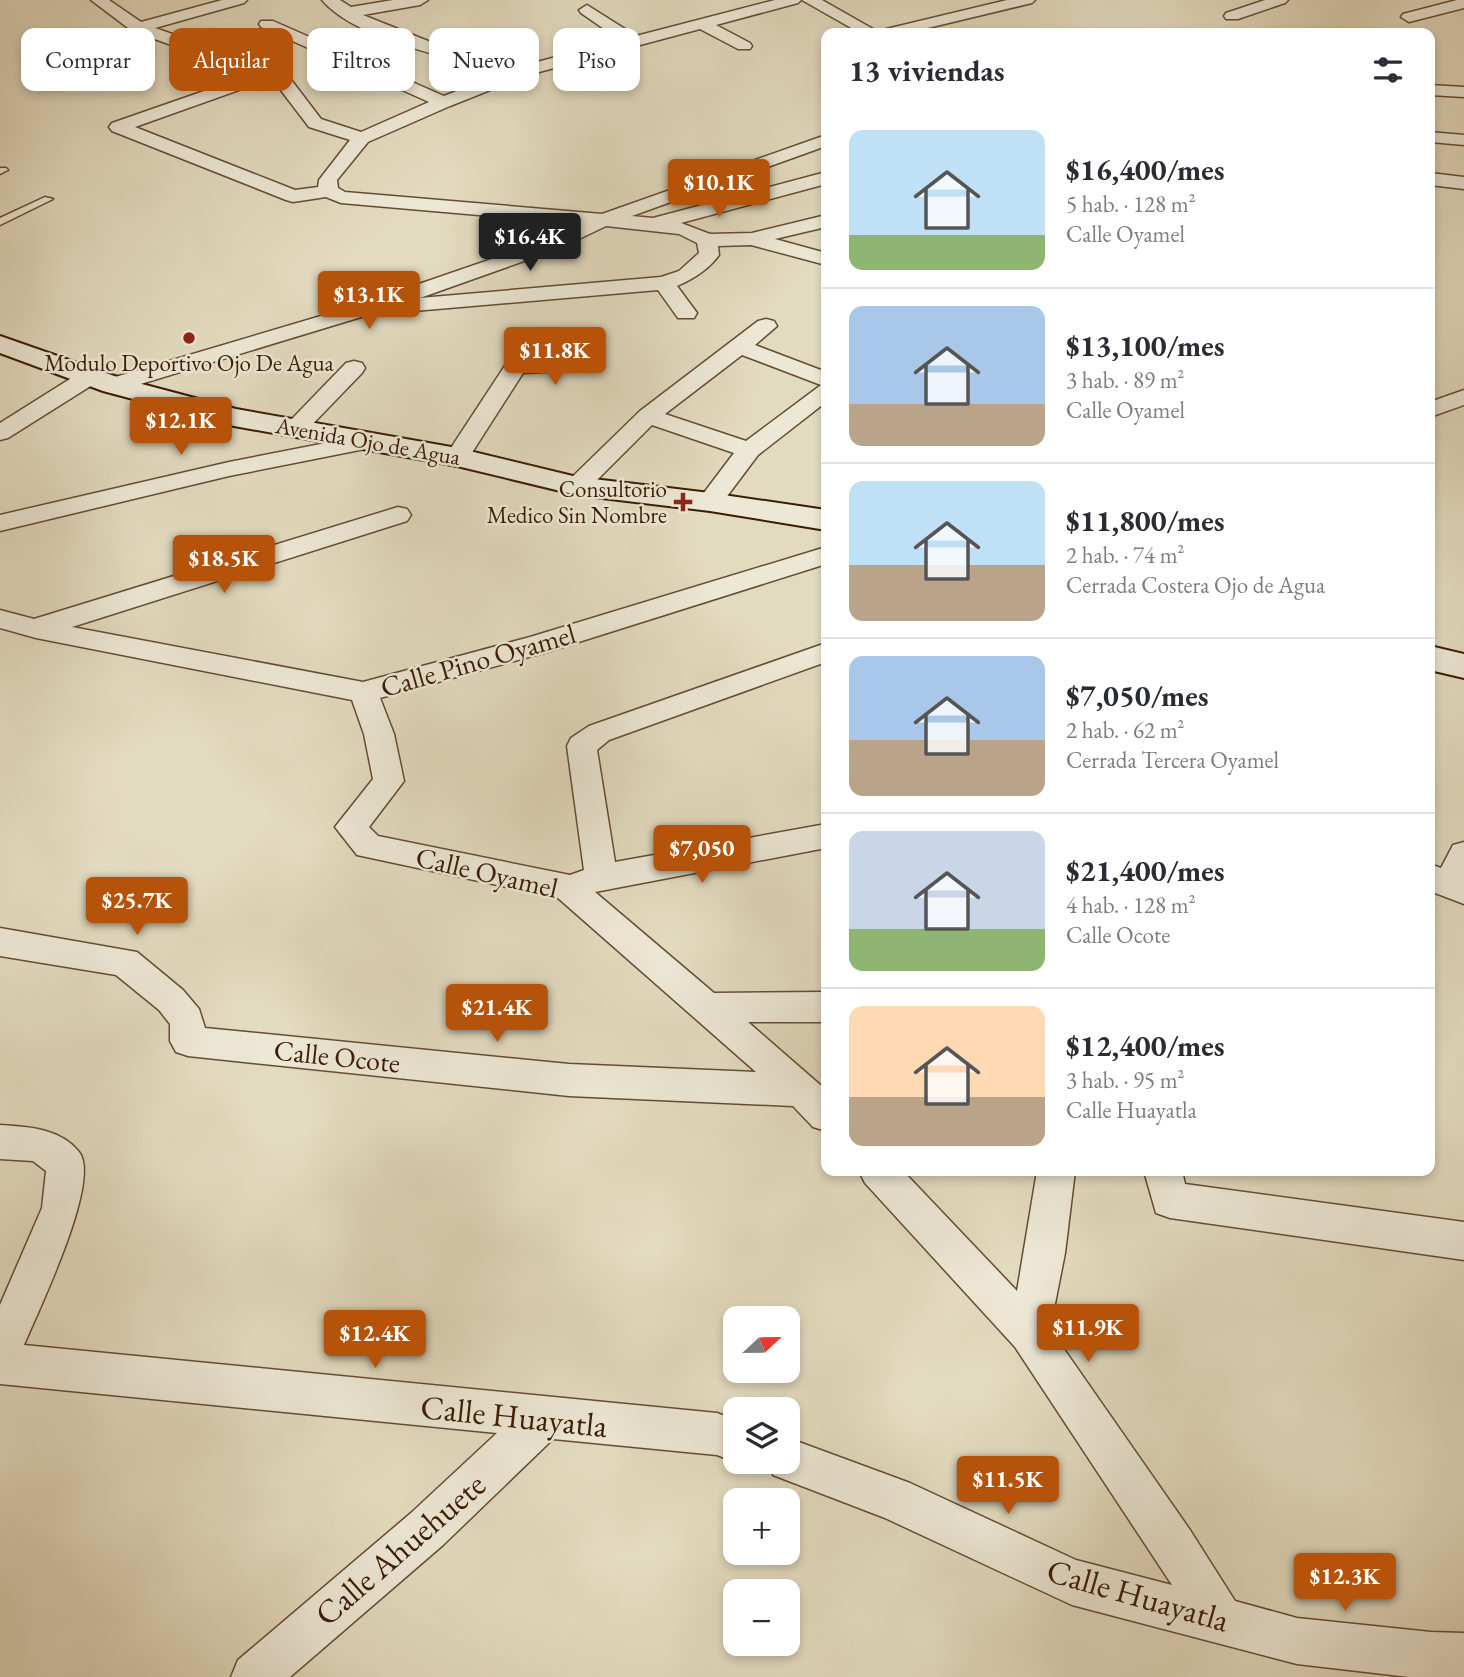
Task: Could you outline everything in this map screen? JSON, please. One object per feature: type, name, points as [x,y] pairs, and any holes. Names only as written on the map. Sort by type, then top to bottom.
[{"type":"street","points":[[99,0],[138,28],[239,0]]},
{"type":"street","points":[[330,0],[345,13],[429,46]]},
{"type":"street","points":[[640,40],[793,0]]},
{"type":"street","points":[[909,28],[1027,0]]},
{"type":"street","points":[[1231,16],[1280,0]]},
{"type":"street","points":[[345,13],[414,1]]},
{"type":"street","points":[[820,1],[861,28]]},
{"type":"street","points":[[1409,17],[1464,3]]},
{"type":"street","points":[[587,10],[613,28]]},
{"type":"street","points":[[850,23],[877,17]]},
{"type":"street","points":[[267,24],[444,102]]},
{"type":"street","points":[[704,25],[744,46]]},
{"type":"street","points":[[1435,89],[1464,92]]},
{"type":"street","points":[[221,91],[118,127],[293,196],[328,191],[341,197],[652,224],[684,229],[707,240],[751,239],[821,222]]},
{"type":"street","points":[[291,91],[315,123],[362,138]]},
{"type":"street","points":[[328,191],[328,180],[346,154],[362,138],[472,91]]},
{"type":"street","points":[[1435,137],[1464,140]]},
{"type":"street","points":[[0,433],[101,381],[366,310],[551,245],[603,220],[821,142]]},
{"type":"street","points":[[652,224],[821,179]]},
{"type":"street","points":[[1435,180],[1464,183]]},
{"type":"street","points":[[751,239],[821,257]]},
{"type":"street","points":[[366,310],[664,283],[686,275],[709,255],[707,240]]},
{"type":"street","points":[[779,260],[798,250]]},
{"type":"street","points":[[664,283],[686,313]]},
{"type":"street","points":[[578,486],[648,416],[766,326]]},
{"type":"street","name":"Avenida Ojo de Agua","points":[[0,344],[101,381],[234,417],[457,457],[578,486],[821,519]]},
{"type":"street","points":[[739,346],[821,378]]},
{"type":"street","points":[[457,457],[516,366],[593,364]]},
{"type":"street","points":[[296,428],[354,368]]},
{"type":"street","points":[[710,502],[749,450],[821,395]]},
{"type":"street","points":[[1435,409],[1464,397]]},
{"type":"street","points":[[648,416],[749,450]]},
{"type":"street","points":[[0,523],[229,469],[372,441]]},
{"type":"street","points":[[36,629],[398,515]]},
{"type":"street","name":"Calle Pino Oyamel","points":[[0,619],[36,629],[363,692],[537,645],[821,557]]},
{"type":"street","points":[[601,877],[582,746],[599,733],[821,654]]},
{"type":"street","points":[[1435,659],[1464,666]]},
{"type":"street","name":"Calle Oyamel","points":[[363,692],[379,734],[389,781],[351,827],[368,846],[567,887],[709,1008],[821,1110]]},
{"type":"street","points":[[567,887],[601,877],[821,837]]},
{"type":"street","points":[[1448,884],[1464,854]]},
{"type":"street","name":"Calle Ocote","points":[[0,942],[125,962],[170,1000],[187,1020],[188,1041],[569,1080],[802,1090]]},
{"type":"street","points":[[709,1008],[821,1007]]},
{"type":"street","points":[[0,1142],[40,1145],[66,1164],[61,1208],[0,1354]]},
{"type":"street","points":[[883,1176],[1029,1333],[1174,1546],[1219,1619]]},
{"type":"street","points":[[1029,1333],[1045,1253],[1055,1176]]},
{"type":"street","points":[[1164,1176],[1170,1200],[1464,1241]]},
{"type":"street","name":"Calle Huayatla","points":[[0,1363],[723,1436]]},
{"type":"street","name":"Calle Ahuehuete","points":[[256,1677],[426,1529],[543,1419]]},
{"type":"street","name":"Calle Huayatla","points":[[800,1464],[894,1499],[1072,1582],[1297,1641],[1431,1656],[1464,1657]]},
{"type":"lane","points":[[0,222],[48,199]]},
{"type":"place","name":"Modulo Deportivo Ojo De Agua","points":[[189,338]]},
{"type":"place","name":"Consultorio Medico Sin Nombre","points":[[683,502]]}]
